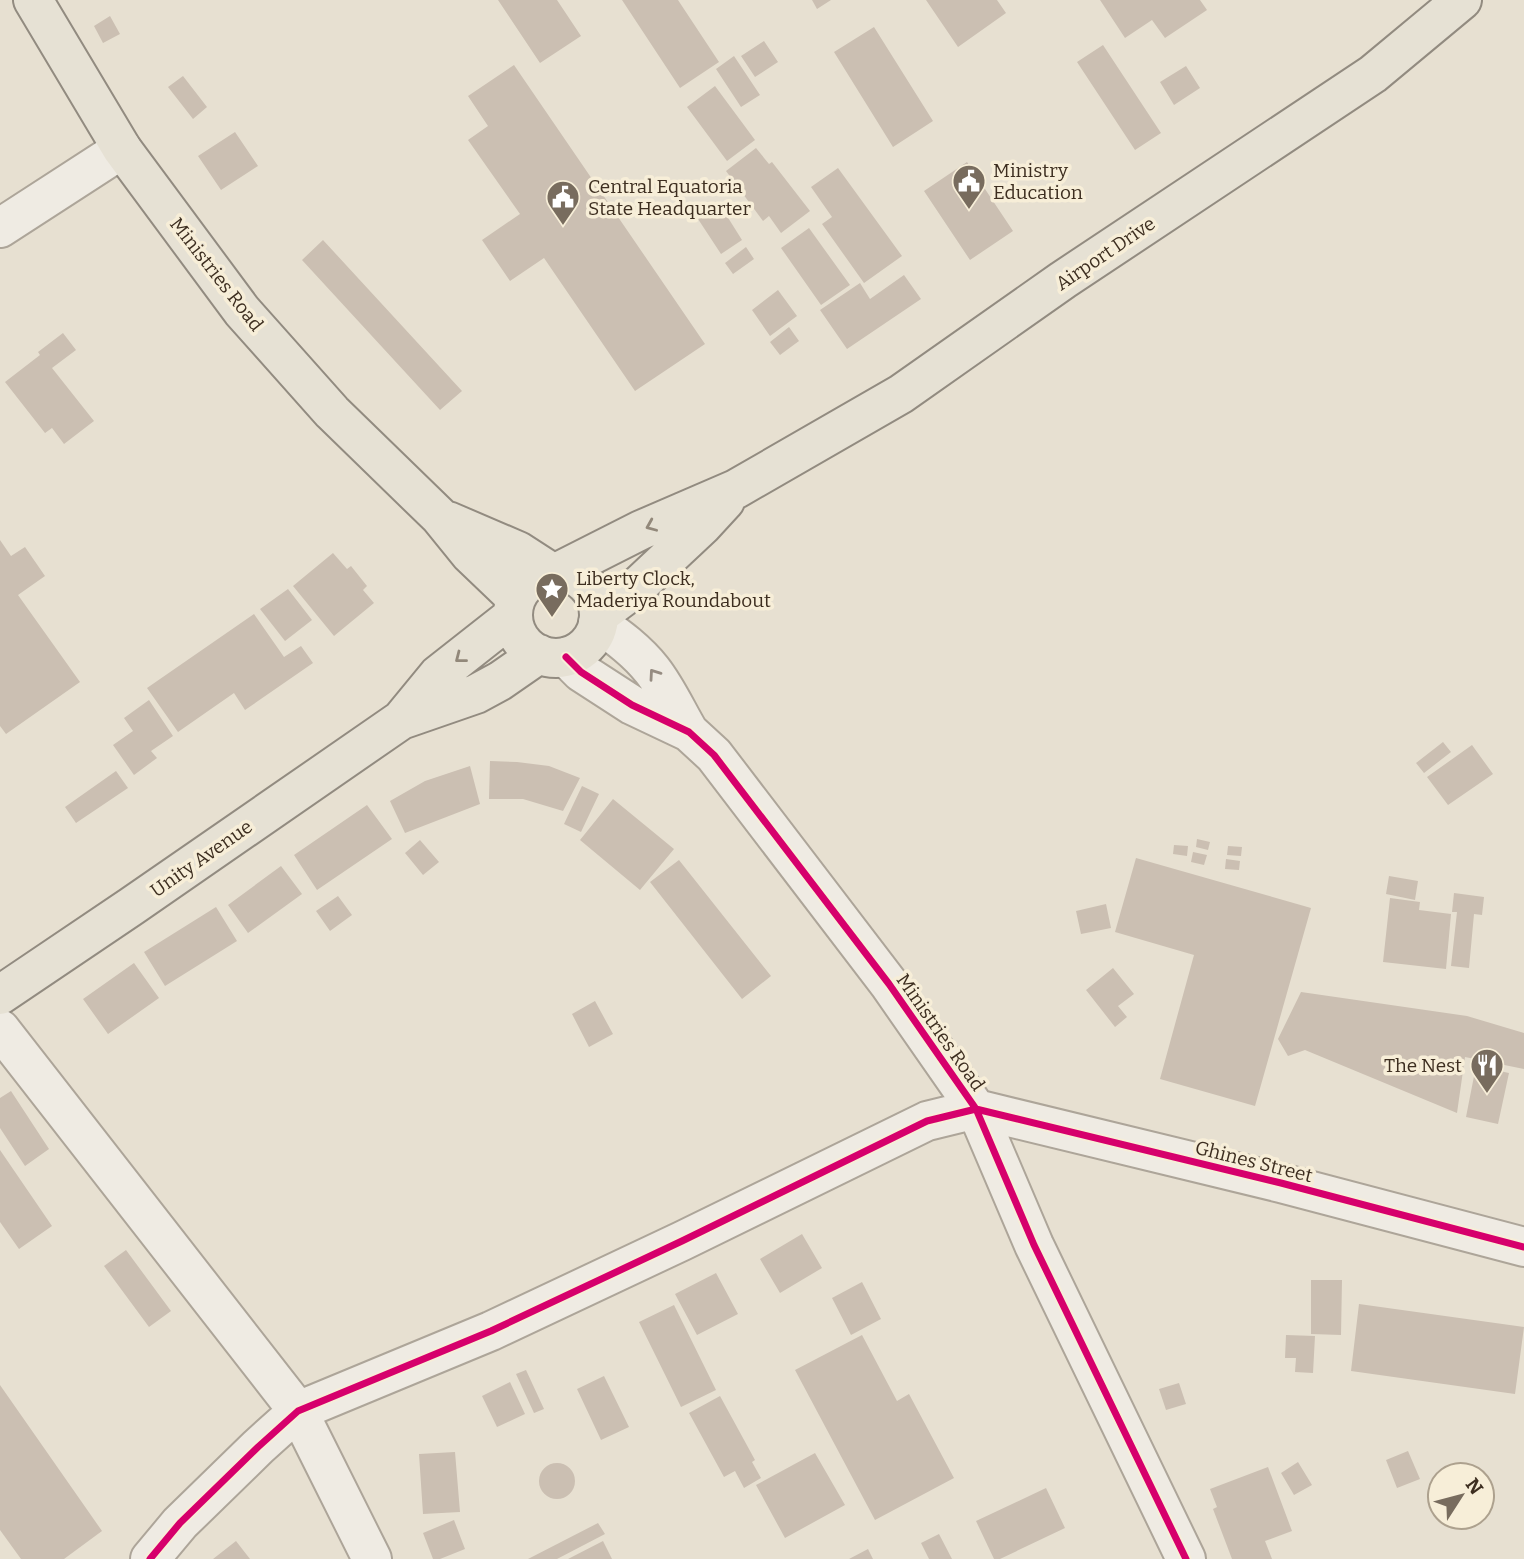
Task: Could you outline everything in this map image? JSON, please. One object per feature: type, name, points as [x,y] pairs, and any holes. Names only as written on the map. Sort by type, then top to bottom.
[{"type":"main road","name":"Ministries Road","points":[[33,0],[122,149],[242,311],[332,412],[440,517],[515,607]]},
{"type":"main road","name":"Airport Drive","points":[[555,572],[641,530],[736,489],[901,394],[1063,280],[1373,74],[1462,0]]},
{"type":"main road","name":"Airport Drive","points":[[599,619],[702,526],[736,489]]},
{"type":"main road","name":"Ministries Road","points":[[440,517],[518,551],[555,572]]},
{"type":"main road","points":[[555,572],[569,575],[589,587],[595,597],[599,619],[589,643],[578,652],[552,656],[531,650],[517,632],[515,607],[526,584],[535,577],[555,572]]},
{"type":"main road","name":"Unity Avenue","points":[[401,720],[438,675],[515,607]]},
{"type":"main road","name":"Unity Avenue","points":[[0,995],[401,720],[476,694],[552,656]]},
{"type":"street","points":[[0,228],[122,149]]},
{"type":"street","name":"Ministries Road","points":[[599,619],[640,656],[654,673],[690,732],[714,755],[880,973],[976,1109],[1034,1245],[1185,1559]]},
{"type":"street","name":"Ministries Road","points":[[552,656],[581,671],[632,705],[690,732]]},
{"type":"street","points":[[0,1029],[298,1411],[372,1559]]},
{"type":"street","points":[[150,1559],[180,1523],[298,1411],[491,1332],[927,1121],[976,1109]]},
{"type":"street","name":"Ghines Street","points":[[976,1109],[1280,1183],[1524,1247]]},
{"type":"building","points":[[498,0],[557,0],[581,36],[540,63]]},
{"type":"building","points":[[622,0],[678,0],[719,62],[680,88]]},
{"type":"building","points":[[812,0],[831,0],[817,9]]},
{"type":"building","points":[[926,0],[997,0],[1006,13],[958,47]]},
{"type":"building","points":[[1100,0],[1200,0],[1207,10],[1165,38],[1152,20],[1125,38]]},
{"type":"building","points":[[110,16],[120,34],[103,43],[94,26]]},
{"type":"building","points":[[874,27],[933,121],[893,147],[834,52]]},
{"type":"building","points":[[764,41],[778,62],[755,77],[741,56]]},
{"type":"building","points":[[1103,45],[1161,133],[1135,150],[1077,62]]},
{"type":"building","points":[[734,56],[760,95],[741,107],[716,69]]},
{"type":"building","name":"Central Equatoria State Headquarter","points":[[514,65],[705,344],[635,391],[544,258],[510,281],[482,240],[520,214],[468,140],[488,126],[468,96]]},
{"type":"building","points":[[1186,66],[1200,88],[1174,105],[1160,82]]},
{"type":"building","points":[[183,76],[207,107],[193,119],[168,87]]},
{"type":"building","points":[[715,86],[755,140],[727,161],[687,107]]},
{"type":"building","points":[[235,132],[258,166],[221,190],[198,156]]},
{"type":"building","points":[[756,148],[769,164],[772,162],[810,211],[781,233],[769,216],[763,221],[726,171]]},
{"type":"building","name":"Ministry Education","points":[[967,162],[1013,231],[970,260],[924,191]]},
{"type":"building","points":[[838,168],[902,256],[864,283],[822,224],[832,217],[811,187]]},
{"type":"building","points":[[720,205],[742,240],[721,254],[698,219]]},
{"type":"building","points":[[809,228],[850,285],[821,305],[781,248]]},
{"type":"building","points":[[323,240],[462,391],[440,410],[302,260]]},
{"type":"building","points":[[746,247],[754,259],[733,274],[725,263]]},
{"type":"building","points":[[904,275],[921,299],[847,349],[820,310],[860,283],[870,299]]},
{"type":"building","points":[[778,290],[797,316],[770,336],[752,310]]},
{"type":"building","points":[[789,327],[799,341],[780,355],[770,342]]},
{"type":"building","points":[[63,333],[76,350],[52,368],[94,421],[64,444],[52,428],[45,433],[5,382]]},
{"type":"building","points":[[0,540],[11,556],[25,547],[45,576],[18,595],[80,682],[6,734],[0,726]]},
{"type":"building","points":[[333,553],[347,569],[351,566],[367,586],[363,590],[374,603],[334,636],[293,586]]},
{"type":"building","points":[[288,589],[312,620],[285,641],[260,609]]},
{"type":"building","points":[[254,614],[284,657],[301,646],[313,663],[245,710],[234,693],[178,732],[147,688]]},
{"type":"building","points":[[149,700],[173,736],[151,751],[157,758],[134,775],[113,745],[133,731],[124,718]]},
{"type":"building","points":[[1443,742],[1451,752],[1424,773],[1416,763]]},
{"type":"building","points":[[1472,745],[1493,774],[1448,805],[1427,777]]},
{"type":"building","points":[[490,761],[549,766],[580,778],[563,811],[523,799],[489,799]]},
{"type":"building","points":[[470,766],[480,804],[405,833],[390,801],[425,781]]},
{"type":"building","points":[[116,771],[128,788],[76,823],[65,807]]},
{"type":"building","points":[[582,786],[599,794],[581,832],[564,824]]},
{"type":"building","points":[[613,799],[674,849],[640,890],[580,840]]},
{"type":"building","points":[[367,805],[392,839],[317,890],[294,855]]},
{"type":"building","points":[[1197,839],[1210,842],[1208,850],[1196,847]]},
{"type":"building","points":[[420,840],[439,862],[423,875],[405,853]]},
{"type":"building","points":[[1174,845],[1188,846],[1187,856],[1173,854]]},
{"type":"building","points":[[1228,846],[1242,847],[1241,856],[1227,855]]},
{"type":"building","points":[[1193,852],[1207,855],[1204,865],[1191,862]]},
{"type":"building","points":[[1136,858],[1311,908],[1255,1106],[1160,1079],[1194,955],[1115,932]]},
{"type":"building","points":[[1226,859],[1240,861],[1239,870],[1225,869]]},
{"type":"building","points":[[679,860],[771,976],[742,999],[650,882]]},
{"type":"building","points":[[281,866],[302,894],[248,933],[228,905]]},
{"type":"building","points":[[1389,876],[1418,881],[1415,900],[1386,894]]},
{"type":"building","points":[[1454,893],[1484,897],[1482,915],[1474,914],[1469,968],[1451,966],[1457,912],[1452,912]]},
{"type":"building","points":[[338,896],[352,915],[330,931],[316,911]]},
{"type":"building","points":[[1390,898],[1420,902],[1419,910],[1451,914],[1446,969],[1383,962]]},
{"type":"building","points":[[1106,904],[1111,928],[1081,934],[1076,911]]},
{"type":"building","points":[[216,907],[237,941],[165,986],[144,952]]},
{"type":"building","points":[[134,963],[159,998],[108,1034],[83,999]]},
{"type":"building","points":[[1113,968],[1134,994],[1118,1006],[1127,1017],[1115,1027],[1086,990]]},
{"type":"building","points":[[1301,992],[1467,1016],[1524,1033],[1524,1069],[1465,1057],[1457,1113],[1305,1050],[1288,1056],[1278,1039]]},
{"type":"building","points":[[595,1001],[613,1034],[589,1047],[572,1014]]},
{"type":"building","name":"The Nest","points":[[1476,1066],[1509,1073],[1498,1124],[1466,1117]]},
{"type":"building","points":[[11,1091],[49,1149],[25,1166],[0,1128],[0,1098]]},
{"type":"building","points":[[0,1150],[52,1226],[19,1249],[0,1222]]},
{"type":"building","points":[[802,1234],[822,1268],[780,1293],[760,1259]]},
{"type":"building","points":[[126,1250],[171,1311],[149,1327],[104,1266]]},
{"type":"building","points":[[716,1273],[738,1314],[697,1335],[675,1294]]},
{"type":"building","points":[[1311,1280],[1342,1280],[1341,1335],[1311,1334]]},
{"type":"building","points":[[862,1282],[881,1319],[851,1335],[832,1298]]},
{"type":"building","points":[[1359,1304],[1524,1327],[1515,1394],[1351,1371]]},
{"type":"building","points":[[674,1305],[716,1390],[681,1407],[639,1322]]},
{"type":"building","points":[[862,1335],[897,1401],[909,1394],[954,1478],[875,1520],[795,1370]]},
{"type":"building","points":[[1286,1335],[1315,1336],[1313,1373],[1295,1372],[1296,1358],[1285,1358]]},
{"type":"building","points":[[526,1370],[544,1409],[534,1413],[516,1374]]},
{"type":"building","points":[[604,1376],[629,1427],[601,1440],[577,1389]]},
{"type":"building","points":[[510,1382],[525,1414],[497,1427],[482,1396]]},
{"type":"building","points":[[1179,1383],[1186,1404],[1166,1410],[1159,1389]]},
{"type":"building","points":[[0,1385],[102,1531],[64,1559],[21,1559],[0,1530]]},
{"type":"building","points":[[720,1396],[755,1460],[752,1462],[761,1478],[744,1488],[735,1471],[724,1477],[689,1413]]},
{"type":"building","points":[[1408,1451],[1420,1479],[1397,1488],[1386,1460]]},
{"type":"building","points":[[455,1452],[460,1512],[423,1514],[419,1454]]},
{"type":"building","points":[[815,1453],[845,1505],[785,1538],[756,1485]]},
{"type":"building","points":[[1298,1462],[1312,1485],[1294,1495],[1281,1473]]},
{"type":"building","points":[[557,1463],[570,1468],[575,1481],[570,1494],[557,1499],[544,1494],[539,1481],[544,1468]]},
{"type":"building","points":[[1268,1467],[1292,1531],[1265,1541],[1272,1559],[1232,1559],[1213,1509],[1217,1507],[1210,1489]]},
{"type":"building","points":[[1046,1488],[1065,1528],[1000,1559],[994,1559],[976,1521]]},
{"type":"building","points":[[454,1520],[465,1549],[433,1559],[423,1533]]},
{"type":"building","points":[[598,1523],[605,1534],[557,1559],[528,1559]]},
{"type":"building","points":[[939,1534],[952,1559],[929,1559],[921,1543]]},
{"type":"building","points":[[236,1541],[250,1559],[213,1559]]},
{"type":"building","points":[[603,1541],[612,1559],[568,1559]]},
{"type":"building","points":[[868,1549],[873,1559],[849,1559]]},
{"type":"cycle path","points":[[566,657],[581,672],[632,705],[689,732],[714,755],[889,984],[976,1109],[1034,1245],[1186,1559]]},
{"type":"cycle path","points":[[150,1559],[180,1523],[298,1411],[491,1331],[927,1121],[976,1109],[1281,1183],[1524,1247]]},
{"type":"place","name":"Ministry Education","points":[[969,211]]},
{"type":"place","name":"Central Equatoria State Headquarter","points":[[563,227]]},
{"type":"place","name":"Liberty Clock, Maderiya Roundabout","points":[[552,619]]},
{"type":"place","name":"The Nest","points":[[1487,1095]]}]
